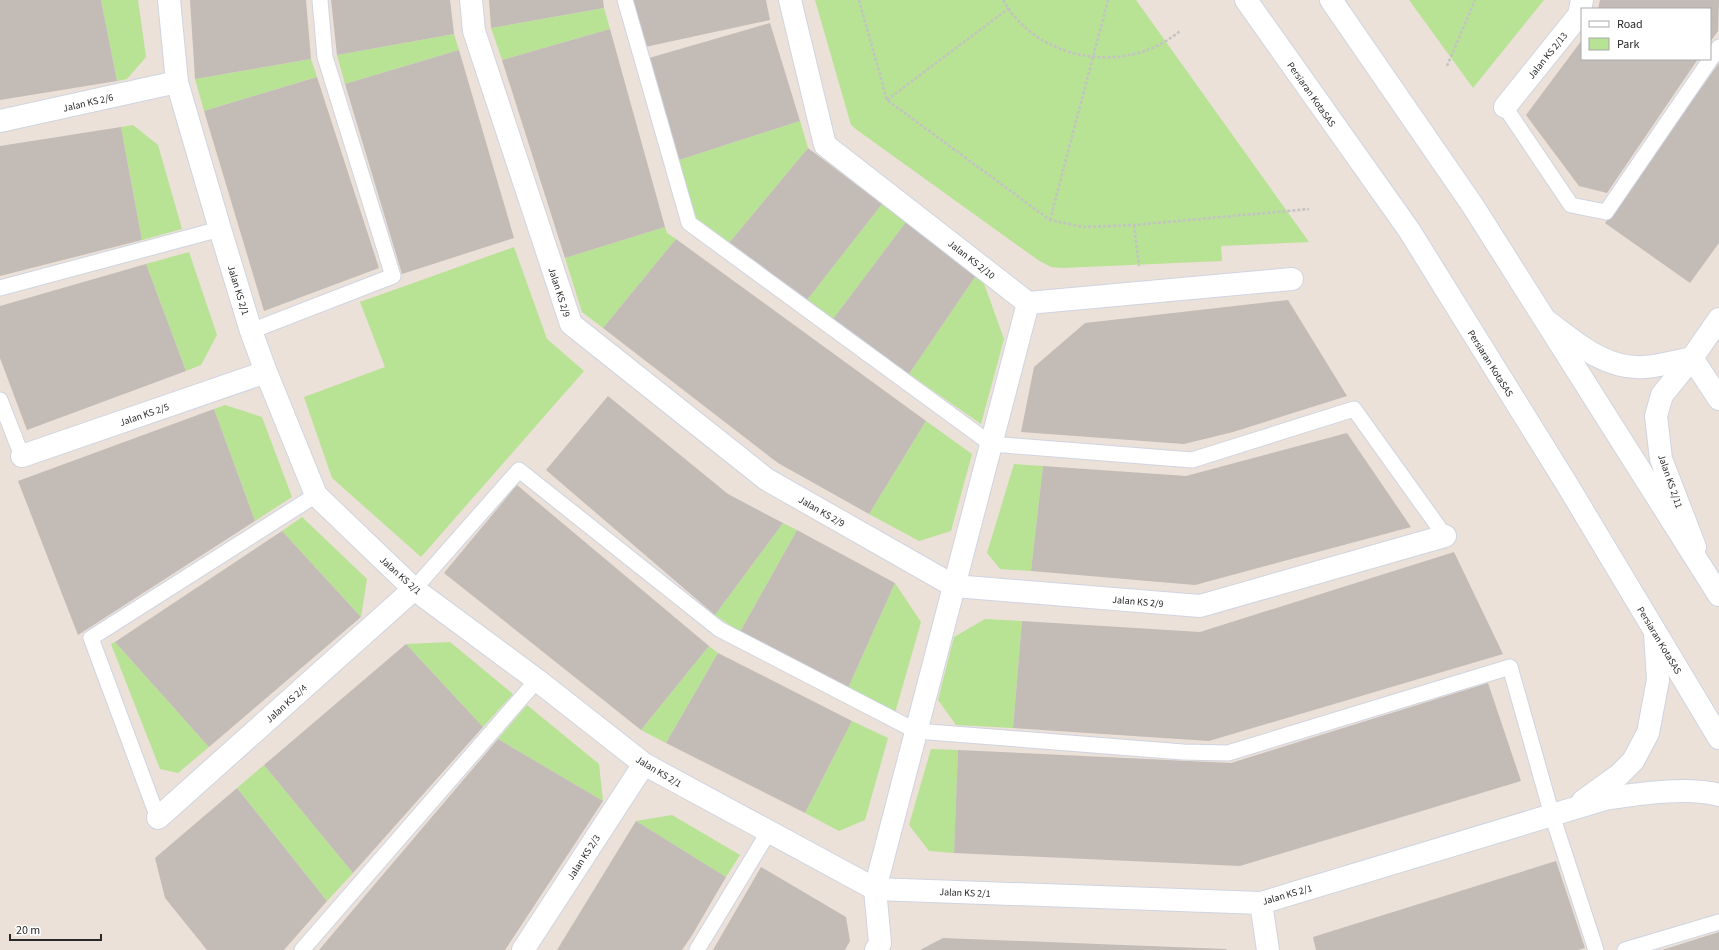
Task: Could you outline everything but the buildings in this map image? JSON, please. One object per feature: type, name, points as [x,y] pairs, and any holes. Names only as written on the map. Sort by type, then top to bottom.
[{"type":"street","name":"Jalan KS 2/1","points":[[170,0],[177,82],[220,229],[266,372],[316,495],[414,589],[537,680],[644,764],[768,833],[875,889],[1261,903],[1574,808],[1628,796],[1688,791],[1707,791],[1719,795]]},
{"type":"street","name":"Jalan KS 2/9","points":[[471,0],[474,31],[571,324],[766,479],[954,586],[1200,606],[1445,536]]},
{"type":"street","name":"Jalan KS 2/10","points":[[790,0],[825,145],[1028,302]]},
{"type":"street","name":"Persiaran KotaSAS","points":[[1246,0],[1409,230],[1564,480],[1719,738]]},
{"type":"street","points":[[1331,0],[1473,206],[1719,594]]},
{"type":"street","name":"Jalan KS 2/13","points":[[1505,107],[1578,15],[1582,0]]},
{"type":"street","name":"Jalan KS 2/6","points":[[0,121],[177,82]]},
{"type":"street","points":[[876,950],[880,942],[875,889],[1028,302],[1142,294],[1292,279]]},
{"type":"street","points":[[1544,319],[1584,349],[1611,362],[1644,367],[1692,358],[1719,399]]},
{"type":"street","name":"Jalan KS 2/11","points":[[1700,564],[1661,459],[1656,416],[1662,395],[1692,358],[1719,319]]},
{"type":"street","name":"Jalan KS 2/5","points":[[22,456],[266,372]]},
{"type":"street","name":"Jalan KS 2/4","points":[[158,818],[414,589]]},
{"type":"street","points":[[1574,808],[1619,775],[1633,761],[1648,733],[1658,680],[1655,633]]},
{"type":"street","name":"Jalan KS 2/3","points":[[523,950],[644,764]]},
{"type":"street","points":[[1261,903],[1268,950]]},
{"type":"lane","points":[[252,331],[393,276],[325,57],[320,0]]},
{"type":"lane","points":[[625,0],[689,223],[991,444],[1192,460],[1354,409],[1445,536]]},
{"type":"lane","points":[[1711,59],[1719,47]]},
{"type":"lane","points":[[1505,107],[1571,205],[1606,212],[1710,60]]},
{"type":"lane","points":[[0,288],[220,229]]},
{"type":"lane","points":[[0,400],[22,456]]},
{"type":"lane","points":[[414,589],[519,470],[719,629],[916,731],[1183,752],[1228,753],[1510,667],[1552,814],[1596,950]]},
{"type":"lane","points":[[158,818],[91,638],[316,495]]},
{"type":"lane","points":[[302,950],[537,680]]},
{"type":"lane","points":[[697,950],[768,833]]},
{"type":"lane","points":[[1625,950],[1719,922]]},
{"type":"path","points":[[859,0],[887,100],[1050,220],[1083,227],[1134,225],[1309,209]]},
{"type":"path","points":[[1003,0],[1030,30],[1046,42],[1062,50],[1093,57],[1120,58],[1139,54],[1170,40],[1180,31]]},
{"type":"path","points":[[1050,220],[1108,0]]},
{"type":"path","points":[[1447,66],[1474,0]]},
{"type":"path","points":[[887,100],[1009,8]]},
{"type":"path","points":[[1134,225],[1142,294]]},
{"type":"green space","points":[[101,0],[138,0],[146,57],[127,79],[117,81]]},
{"type":"green space","points":[[815,0],[1136,0],[1309,242],[1221,246],[1222,261],[1062,268],[1051,267],[1038,260],[851,125]]},
{"type":"green space","points":[[1409,0],[1544,0],[1473,88]]},
{"type":"green space","points":[[604,8],[610,29],[502,60],[491,28]]},
{"type":"green space","points":[[454,34],[459,50],[345,84],[337,55]]},
{"type":"green space","points":[[311,59],[317,77],[204,111],[195,79]]},
{"type":"green space","points":[[800,121],[808,148],[729,243],[696,218],[679,160]]},
{"type":"green space","points":[[133,125],[158,145],[182,229],[142,240],[121,127]]},
{"type":"green space","points":[[882,204],[906,222],[833,319],[807,300]]},
{"type":"green space","points":[[665,227],[667,233],[676,239],[603,328],[582,312],[565,258]]},
{"type":"green space","points":[[514,247],[547,339],[584,371],[421,557],[332,478],[304,397],[385,367],[360,302]]},
{"type":"green space","points":[[189,252],[217,335],[201,365],[186,371],[146,264]]},
{"type":"green space","points":[[977,274],[982,278],[1004,339],[981,424],[909,374]]},
{"type":"green space","points":[[225,405],[262,417],[292,497],[255,521],[214,409]]},
{"type":"green space","points":[[926,421],[972,454],[951,531],[919,541],[869,514]]},
{"type":"green space","points":[[1014,464],[1043,466],[1031,571],[1000,569],[987,553]]},
{"type":"green space","points":[[302,517],[367,579],[361,617],[282,531]]},
{"type":"green space","points":[[783,523],[797,530],[740,632],[715,615]]},
{"type":"green space","points":[[895,583],[921,622],[895,713],[848,688]]},
{"type":"green space","points":[[985,619],[1022,621],[1013,728],[956,725],[938,700],[954,637]]},
{"type":"green space","points":[[115,642],[209,747],[178,773],[160,769],[111,644]]},
{"type":"green space","points":[[450,642],[513,694],[483,727],[406,644]]},
{"type":"green space","points":[[709,646],[718,653],[666,743],[641,730]]},
{"type":"green space","points":[[527,705],[599,764],[603,801],[498,739]]},
{"type":"green space","points":[[852,721],[888,738],[865,820],[839,831],[805,813]]},
{"type":"green space","points":[[931,749],[958,750],[954,853],[929,851],[909,825]]},
{"type":"green space","points":[[264,765],[353,873],[327,901],[237,788]]},
{"type":"green space","points":[[672,815],[740,855],[726,877],[636,821]]}]
